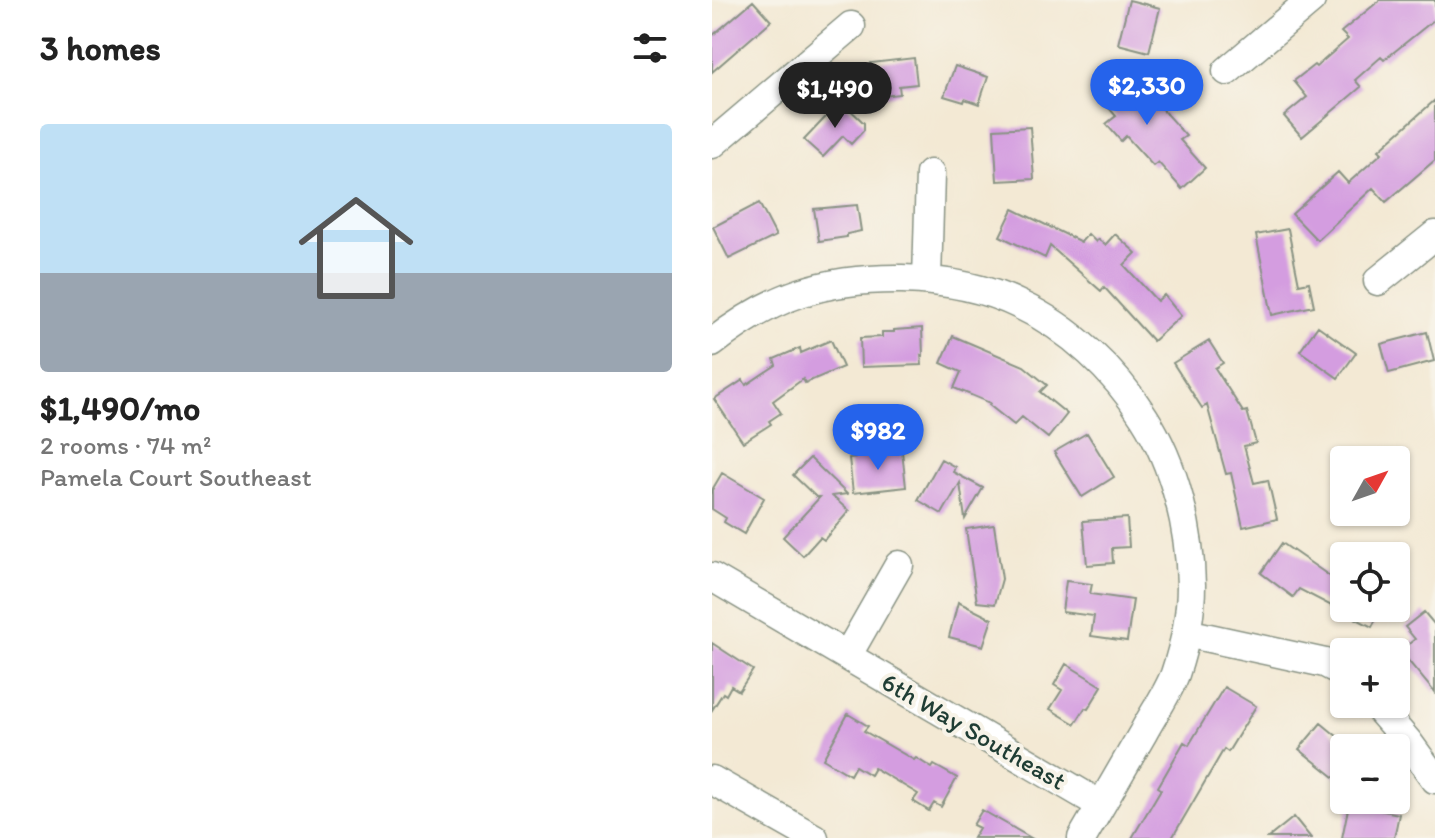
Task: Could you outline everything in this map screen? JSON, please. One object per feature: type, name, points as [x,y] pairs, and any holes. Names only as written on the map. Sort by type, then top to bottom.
[{"type":"street","points":[[1227,71],[1311,0]]},
{"type":"street","points":[[712,144],[851,26]]},
{"type":"street","points":[[927,280],[930,174]]},
{"type":"street","points":[[1378,281],[1435,235]]},
{"type":"street","points":[[712,343],[736,324],[780,300],[820,286],[868,279],[927,280],[951,284],[1020,305],[1055,325],[1118,382],[1145,418],[1173,481],[1188,544],[1191,587],[1186,633],[1174,676],[1082,838]]},
{"type":"street","points":[[847,656],[899,565]]},
{"type":"street","name":"6th Way Southeast","points":[[712,577],[1101,805]]},
{"type":"street","points":[[1186,633],[1330,666]]},
{"type":"street","points":[[1387,718],[1435,779]]},
{"type":"street","points":[[712,780],[814,838]]},
{"type":"building","points":[[1129,0],[1160,8],[1149,52],[1118,44]]},
{"type":"building","points":[[1380,0],[1435,0],[1435,19],[1384,60],[1381,57],[1355,80],[1361,87],[1302,137],[1284,116],[1307,97],[1294,81],[1314,65],[1316,67],[1348,39],[1341,32]]},
{"type":"building","points":[[753,1],[771,21],[712,72],[712,36]]},
{"type":"building","points":[[914,58],[917,84],[899,86],[900,94],[876,97],[871,63]]},
{"type":"building","points":[[955,66],[988,77],[979,104],[944,96]]},
{"type":"building","points":[[1111,66],[1136,94],[1143,88],[1186,136],[1180,140],[1205,168],[1182,189],[1158,162],[1153,166],[1126,136],[1121,141],[1106,124],[1116,116],[1089,85]]},
{"type":"building","points":[[1435,100],[1435,160],[1386,202],[1373,188],[1317,240],[1292,214],[1338,172],[1348,183],[1382,153],[1379,150]]},
{"type":"building","points":[[841,101],[864,123],[864,130],[851,144],[843,136],[823,157],[804,140]]},
{"type":"building","points":[[1030,127],[1034,179],[997,181],[994,129]]},
{"type":"building","points":[[759,203],[776,236],[729,259],[713,227]]},
{"type":"building","points":[[857,205],[861,231],[847,234],[847,237],[819,241],[814,209]]},
{"type":"building","points":[[1013,209],[1081,242],[1088,234],[1105,245],[1115,234],[1136,253],[1124,265],[1157,301],[1164,295],[1181,316],[1153,341],[1104,287],[1101,291],[1050,246],[1045,258],[1000,236]]},
{"type":"building","points":[[1288,229],[1299,284],[1309,282],[1314,306],[1272,315],[1256,235]]},
{"type":"building","points":[[1318,326],[1356,353],[1338,378],[1300,351]]},
{"type":"building","points":[[922,328],[922,365],[861,367],[860,338],[882,337],[882,332]]},
{"type":"building","points":[[1427,332],[1434,361],[1389,373],[1381,344]]},
{"type":"building","points":[[953,336],[1024,366],[1047,385],[1040,392],[1067,414],[1048,438],[1022,417],[1014,425],[990,403],[954,388],[961,372],[941,363]]},
{"type":"building","points":[[831,340],[843,367],[805,383],[803,379],[773,401],[781,413],[769,421],[771,424],[743,442],[714,399],[743,380],[746,385],[776,365],[774,359],[800,348],[801,353]]},
{"type":"building","points":[[1209,341],[1223,363],[1215,368],[1243,412],[1247,411],[1256,443],[1244,446],[1254,483],[1268,480],[1277,519],[1243,527],[1231,473],[1226,474],[1207,405],[1202,408],[1173,363]]},
{"type":"building","points":[[1087,433],[1114,477],[1082,497],[1054,452]]},
{"type":"building","points":[[902,451],[906,487],[853,493],[849,458]]},
{"type":"building","points":[[810,458],[847,494],[832,496],[849,511],[824,540],[820,537],[803,556],[783,537],[820,497],[816,497],[793,475]]},
{"type":"building","points":[[941,459],[955,467],[953,472],[983,488],[965,519],[960,483],[942,514],[918,500]]},
{"type":"building","points":[[722,473],[764,498],[744,534],[724,522],[726,518],[712,509],[712,490]]},
{"type":"building","points":[[1127,518],[1129,547],[1112,548],[1113,563],[1087,565],[1083,521]]},
{"type":"building","points":[[994,525],[1002,579],[995,604],[977,602],[966,529]]},
{"type":"building","points":[[1282,543],[1330,576],[1330,605],[1299,589],[1293,597],[1261,573]]},
{"type":"building","points":[[1066,581],[1092,584],[1090,594],[1133,600],[1127,641],[1091,636],[1094,616],[1062,612]]},
{"type":"building","points":[[958,602],[992,619],[983,646],[949,637]]},
{"type":"building","points":[[1424,612],[1435,625],[1435,693],[1410,663],[1410,643],[1415,639],[1405,627]]},
{"type":"building","points":[[712,643],[753,670],[739,691],[731,686],[712,710]]},
{"type":"building","points":[[1066,664],[1102,686],[1075,724],[1050,709],[1062,690],[1054,685]]},
{"type":"building","points":[[1224,687],[1256,706],[1228,752],[1224,749],[1172,838],[1132,838],[1184,742],[1189,745]]},
{"type":"building","points":[[848,714],[868,726],[864,731],[914,760],[916,758],[932,768],[934,765],[957,778],[941,807],[934,803],[929,811],[913,801],[918,794],[874,768],[870,775],[855,766],[850,775],[823,759]]},
{"type":"building","points":[[1321,723],[1334,734],[1330,734],[1330,774],[1299,749]]},
{"type":"building","points":[[982,810],[1031,838],[973,838],[979,828],[973,825]]},
{"type":"building","points":[[1347,814],[1399,814],[1394,838],[1342,838]]},
{"type":"building","points":[[1294,817],[1311,838],[1268,838]]}]
